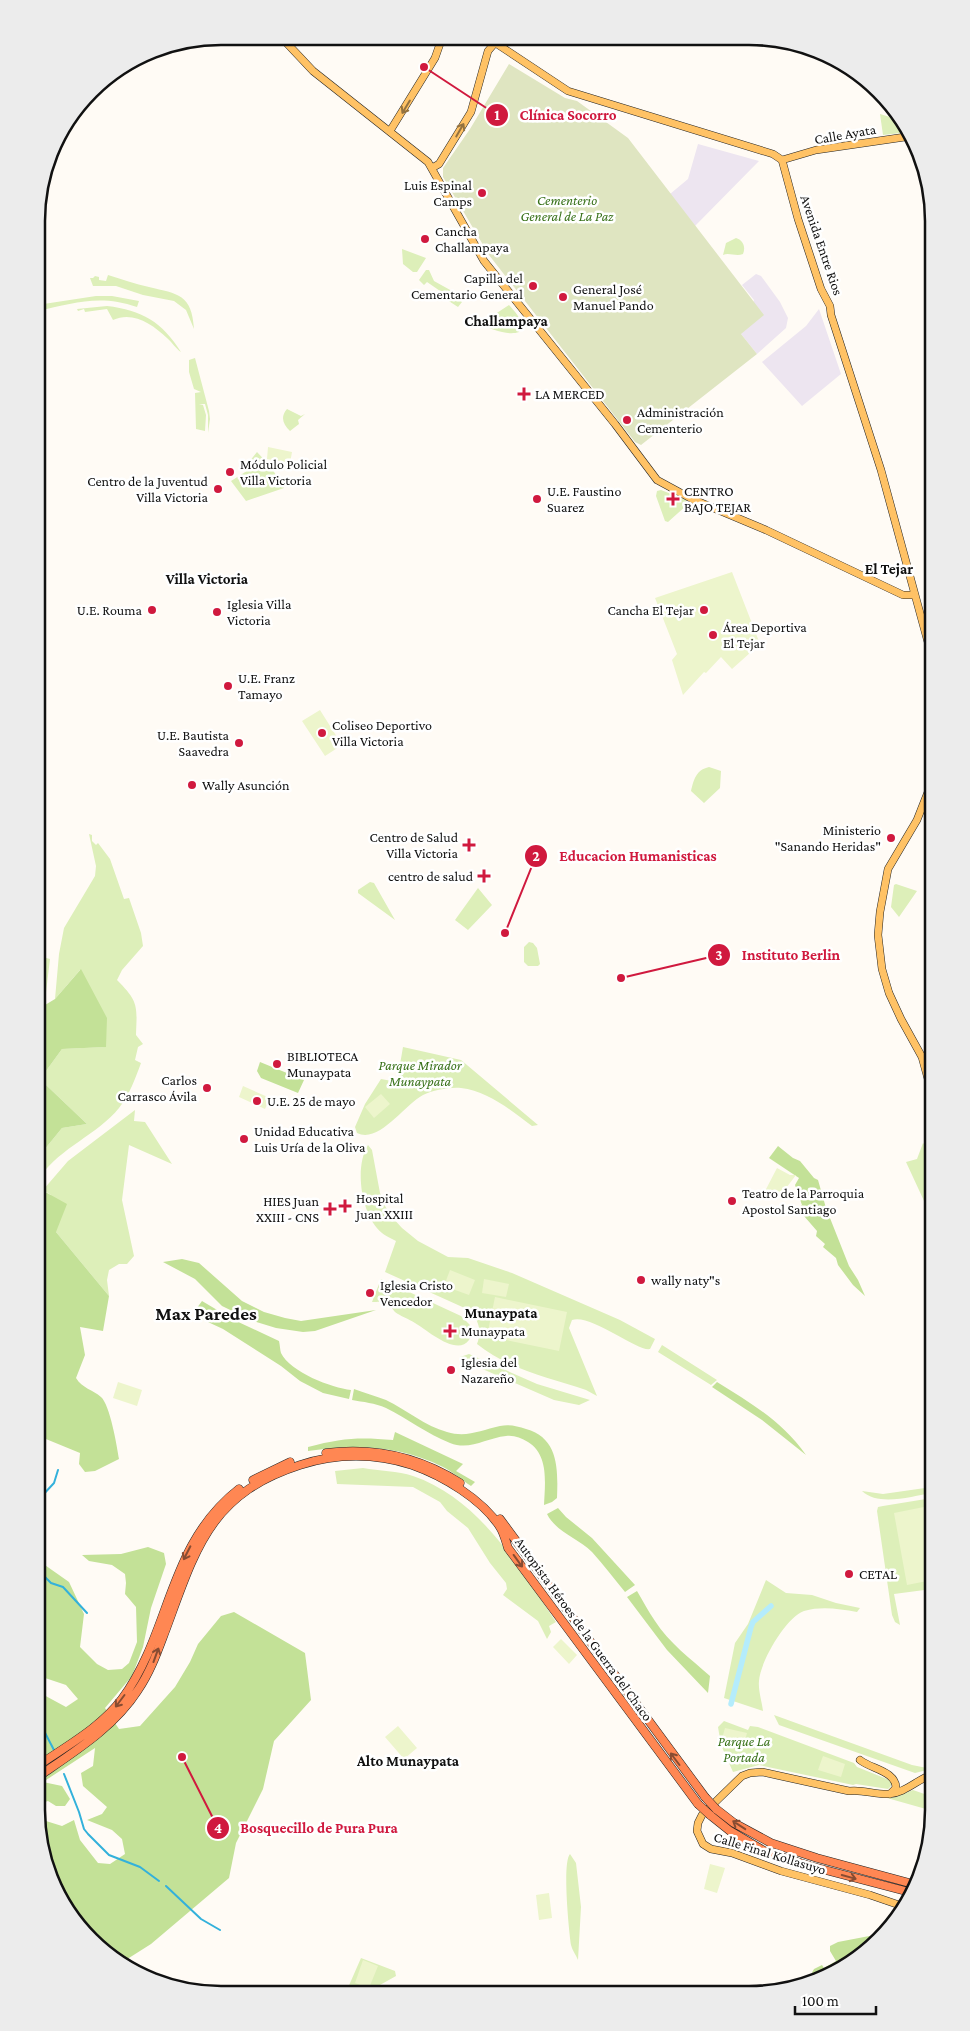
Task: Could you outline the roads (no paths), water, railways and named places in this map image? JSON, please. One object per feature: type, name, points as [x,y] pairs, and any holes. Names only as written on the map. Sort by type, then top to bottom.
[{"type":"highway","name":"Autopista Héroes de la Guerra del Chaco","points":[[45,1761],[97,1724],[122,1699],[145,1659],[184,1558],[204,1524],[222,1504],[242,1487],[288,1463],[322,1454],[365,1451],[391,1454],[426,1465],[459,1483],[491,1509],[516,1540],[590,1644],[716,1809],[734,1823],[770,1843],[909,1884]]},
{"type":"highway","name":"Autopista Héroes de la Guerra del Chaco","points":[[45,1772],[115,1720],[138,1692],[153,1665],[185,1579],[203,1538],[209,1527],[226,1508],[252,1486],[291,1468],[323,1459],[356,1456],[390,1460],[424,1470],[456,1486],[488,1513],[500,1528],[508,1548],[698,1804],[710,1815],[730,1831],[766,1852],[810,1866],[905,1891]]},
{"type":"main road","points":[[289,45],[314,71],[423,157],[432,168],[484,261],[657,480],[692,499],[766,530],[903,595],[914,595]]},
{"type":"main road","points":[[390,131],[435,58],[440,45]]},
{"type":"main road","points":[[432,168],[439,164],[471,112],[488,51],[493,45]]},
{"type":"main road","points":[[496,45],[568,91],[773,154],[782,160]]},
{"type":"main road","name":"Calle Ayata","points":[[782,160],[816,150],[904,137]]},
{"type":"main road","name":"Avenida Entre Rios","points":[[782,160],[798,219],[821,288],[830,306],[830,315],[881,470],[925,632]]},
{"type":"main road","points":[[925,800],[917,820],[888,870],[880,912],[878,935],[882,969],[889,993],[922,1057],[925,1068]]},
{"type":"main road","points":[[860,1760],[867,1766],[892,1777],[896,1782],[896,1788],[889,1794]]},
{"type":"main road","name":"Calle Final Kollasuyo","points":[[889,1794],[862,1790],[848,1791],[762,1772],[754,1772],[746,1774],[738,1780],[702,1815],[697,1831],[703,1844],[711,1849],[732,1853],[781,1871],[851,1889],[897,1904]]},
{"type":"main road","points":[[889,1794],[900,1791],[925,1778]]},
{"type":"waterway","points":[[45,1493],[54,1483],[58,1470]]},
{"type":"waterway","points":[[45,1577],[51,1583],[63,1587],[87,1613]]},
{"type":"waterway","points":[[731,1704],[753,1622],[771,1606]]},
{"type":"waterway","points":[[45,1733],[55,1752]]},
{"type":"waterway","points":[[64,1774],[84,1829],[88,1834],[109,1855],[140,1867],[159,1881]]},
{"type":"waterway","points":[[166,1886],[201,1919],[220,1930]]},
{"type":"place","name":"Clínica Socorro","points":[[424,67]]},
{"type":"place","name":"Luis Espinal Camps","points":[[482,193]]},
{"type":"place","name":"Cancha Challampaya","points":[[425,239]]},
{"type":"place","name":"Capilla del Cementario General","points":[[533,286]]},
{"type":"place","name":"General José Manuel Pando","points":[[563,297]]},
{"type":"place","name":"LA MERCED","points":[[524,394]]},
{"type":"place","name":"Administración Cementerio","points":[[627,420]]},
{"type":"place","name":"Módulo Policial Villa Victoria","points":[[230,472]]},
{"type":"place","name":"Centro de la Juventud Villa Victoria","points":[[218,489]]},
{"type":"place","name":"U.E. Faustino Suarez","points":[[537,499]]},
{"type":"place","name":"CENTRO BAJO TEJAR","points":[[673,499]]},
{"type":"place","name":"U.E. Rouma","points":[[152,610]]},
{"type":"place","name":"Cancha El Tejar","points":[[704,610]]},
{"type":"place","name":"Iglesia Villa Victoria","points":[[217,612]]},
{"type":"place","name":"Área Deportiva El Tejar","points":[[713,635]]},
{"type":"place","name":"U.E. Franz Tamayo","points":[[228,686]]},
{"type":"place","name":"Coliseo Deportivo Villa Victoria","points":[[322,733]]},
{"type":"place","name":"U.E. Bautista Saavedra","points":[[239,743]]},
{"type":"place","name":"Wally Asunción","points":[[192,785]]},
{"type":"place","name":"Ministerio \"Sanando Heridas\"","points":[[891,838]]},
{"type":"place","name":"Centro de Salud Villa Victoria","points":[[469,845]]},
{"type":"place","name":"centro de salud","points":[[484,876]]},
{"type":"place","name":"Educacion Humanisticas","points":[[505,933]]},
{"type":"place","name":"Instituto Berlin","points":[[621,978]]},
{"type":"place","name":"BIBLIOTECA Munaypata","points":[[277,1064]]},
{"type":"place","name":"Carlos Carrasco Ávila","points":[[207,1088]]},
{"type":"place","name":"U.E. 25 de mayo","points":[[257,1101]]},
{"type":"place","name":"Unidad Educativa Luis Uría de la Oliva","points":[[244,1139]]},
{"type":"place","name":"Teatro de la Parroquia Apostol Santiago","points":[[732,1201]]},
{"type":"place","name":"Hospital Juan XXIII","points":[[345,1206]]},
{"type":"place","name":"HIES Juan XXIII - CNS","points":[[330,1209]]},
{"type":"place","name":"wally naty\"s","points":[[641,1280]]},
{"type":"place","name":"Iglesia Cristo Vencedor","points":[[370,1293]]},
{"type":"place","name":"Munaypata","points":[[450,1331]]},
{"type":"place","name":"Iglesia del Nazareño","points":[[451,1370]]},
{"type":"place","name":"CETAL","points":[[849,1574]]},
{"type":"place","name":"Bosquecillo de Pura Pura","points":[[182,1757]]},
{"type":"district","name":"Challampaya","points":[[506,321]]},
{"type":"district","name":"El Tejar","points":[[889,569]]},
{"type":"district","name":"Villa Victoria","points":[[207,579]]},
{"type":"district","name":"Max Paredes","points":[[206,1313]]},
{"type":"district","name":"Munaypata","points":[[501,1313]]},
{"type":"district","name":"Alto Munaypata","points":[[408,1761]]},
{"type":"park label","name":"Cementerio General de La Paz","points":[[567,208]]},
{"type":"park label","name":"Parque Mirador Munaypata","points":[[420,1074]]},
{"type":"park label","name":"Parque La Portada","points":[[744,1749]]}]
